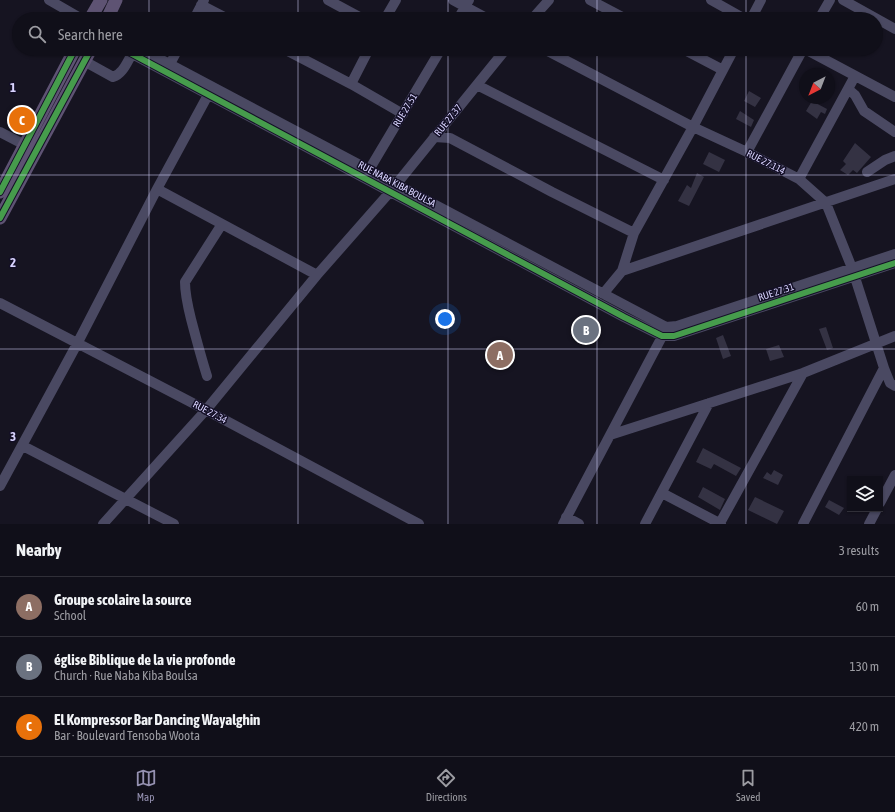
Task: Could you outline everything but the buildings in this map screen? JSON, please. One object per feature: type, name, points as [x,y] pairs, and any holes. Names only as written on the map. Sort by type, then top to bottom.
[{"type":"main road","points":[[94,12],[101,0]]},
{"type":"main road","points":[[110,12],[116,0]]},
{"type":"main road","points":[[0,192],[71,56]]},
{"type":"main road","points":[[0,218],[87,56]]},
{"type":"street","points":[[49,0],[70,12]]},
{"type":"street","points":[[328,0],[350,12]]},
{"type":"street","points":[[389,12],[396,0]]},
{"type":"street","points":[[452,0],[467,3],[479,12]]},
{"type":"street","points":[[538,12],[549,0]]},
{"type":"street","points":[[590,0],[613,12]]},
{"type":"street","points":[[711,0],[733,12]]},
{"type":"street","points":[[755,12],[761,0]]},
{"type":"street","points":[[823,12],[830,0]]},
{"type":"street","points":[[843,0],[865,12]]},
{"type":"street","points":[[197,12],[202,2],[217,12]]},
{"type":"street","points":[[462,12],[467,3]]},
{"type":"street","points":[[883,22],[895,29]]},
{"type":"street","points":[[84,61],[113,77],[118,76],[122,71],[130,56]]},
{"type":"street","name":"RUE NABA KIBA BOULSA","points":[[141,56],[208,95],[603,294],[664,331]]},
{"type":"street","name":"RUE NABA KIBA BOULSA","points":[[147,56],[170,64],[369,170],[393,188],[647,329],[664,331]]},
{"type":"street","points":[[170,64],[174,56]]},
{"type":"street","points":[[297,56],[351,84],[403,114]]},
{"type":"street","points":[[351,84],[365,56]]},
{"type":"street","name":"RUE 27.51","points":[[369,170],[437,56]]},
{"type":"street","name":"RUE 27.37","points":[[103,524],[206,410],[317,275],[393,188],[500,56]]},
{"type":"street","name":"RUE 27.114","points":[[557,56],[693,127],[747,152],[799,179],[826,203],[853,272],[884,368],[890,383],[895,386]]},
{"type":"street","points":[[696,56],[723,70]]},
{"type":"street","points":[[603,294],[622,271],[634,233],[730,56]]},
{"type":"street","points":[[747,152],[800,56]]},
{"type":"street","points":[[817,56],[895,97]]},
{"type":"street","points":[[799,179],[855,76]]},
{"type":"street","points":[[476,85],[664,180]]},
{"type":"street","points":[[848,89],[855,95],[864,111],[895,132]]},
{"type":"street","points":[[0,486],[23,446],[157,189],[208,95]]},
{"type":"street","points":[[442,126],[450,138]]},
{"type":"street","points":[[0,132],[25,145]]},
{"type":"street","points":[[434,137],[450,138],[634,233]]},
{"type":"street","points":[[867,172],[885,160],[895,156]]},
{"type":"street","points":[[622,271],[895,179]]},
{"type":"street","points":[[157,189],[317,275]]},
{"type":"street","points":[[208,376],[198,350],[185,290],[186,282],[222,224]]},
{"type":"street","name":"RUE 27.31","points":[[664,331],[674,336],[853,272],[895,254]]},
{"type":"street","name":"RUE 27.31","points":[[853,272],[895,263]]},
{"type":"street","name":"RUE 27.34","points":[[0,304],[206,410],[420,524]]},
{"type":"street","points":[[579,524],[564,521],[664,331]]},
{"type":"street","points":[[610,435],[803,373],[876,342],[895,336]]},
{"type":"street","points":[[803,524],[884,368]]},
{"type":"street","points":[[662,493],[721,524],[803,373]]},
{"type":"street","points":[[645,524],[709,403]]},
{"type":"street","points":[[23,446],[174,524]]},
{"type":"street","points":[[883,497],[895,475]]},
{"type":"street","points":[[869,524],[875,512]]},
{"type":"cycle path","points":[[0,192],[71,56]]},
{"type":"cycle path","points":[[0,218],[87,56]]},
{"type":"cycle path","points":[[136,56],[662,336],[674,336],[895,263]]},
{"type":"place","name":"El Kompressor Bar Dancing Wayalghin","points":[[22,120]]},
{"type":"place","name":"église Biblique de la vie profonde","points":[[586,330]]},
{"type":"place","name":"Groupe scolaire la source","points":[[500,355]]}]
